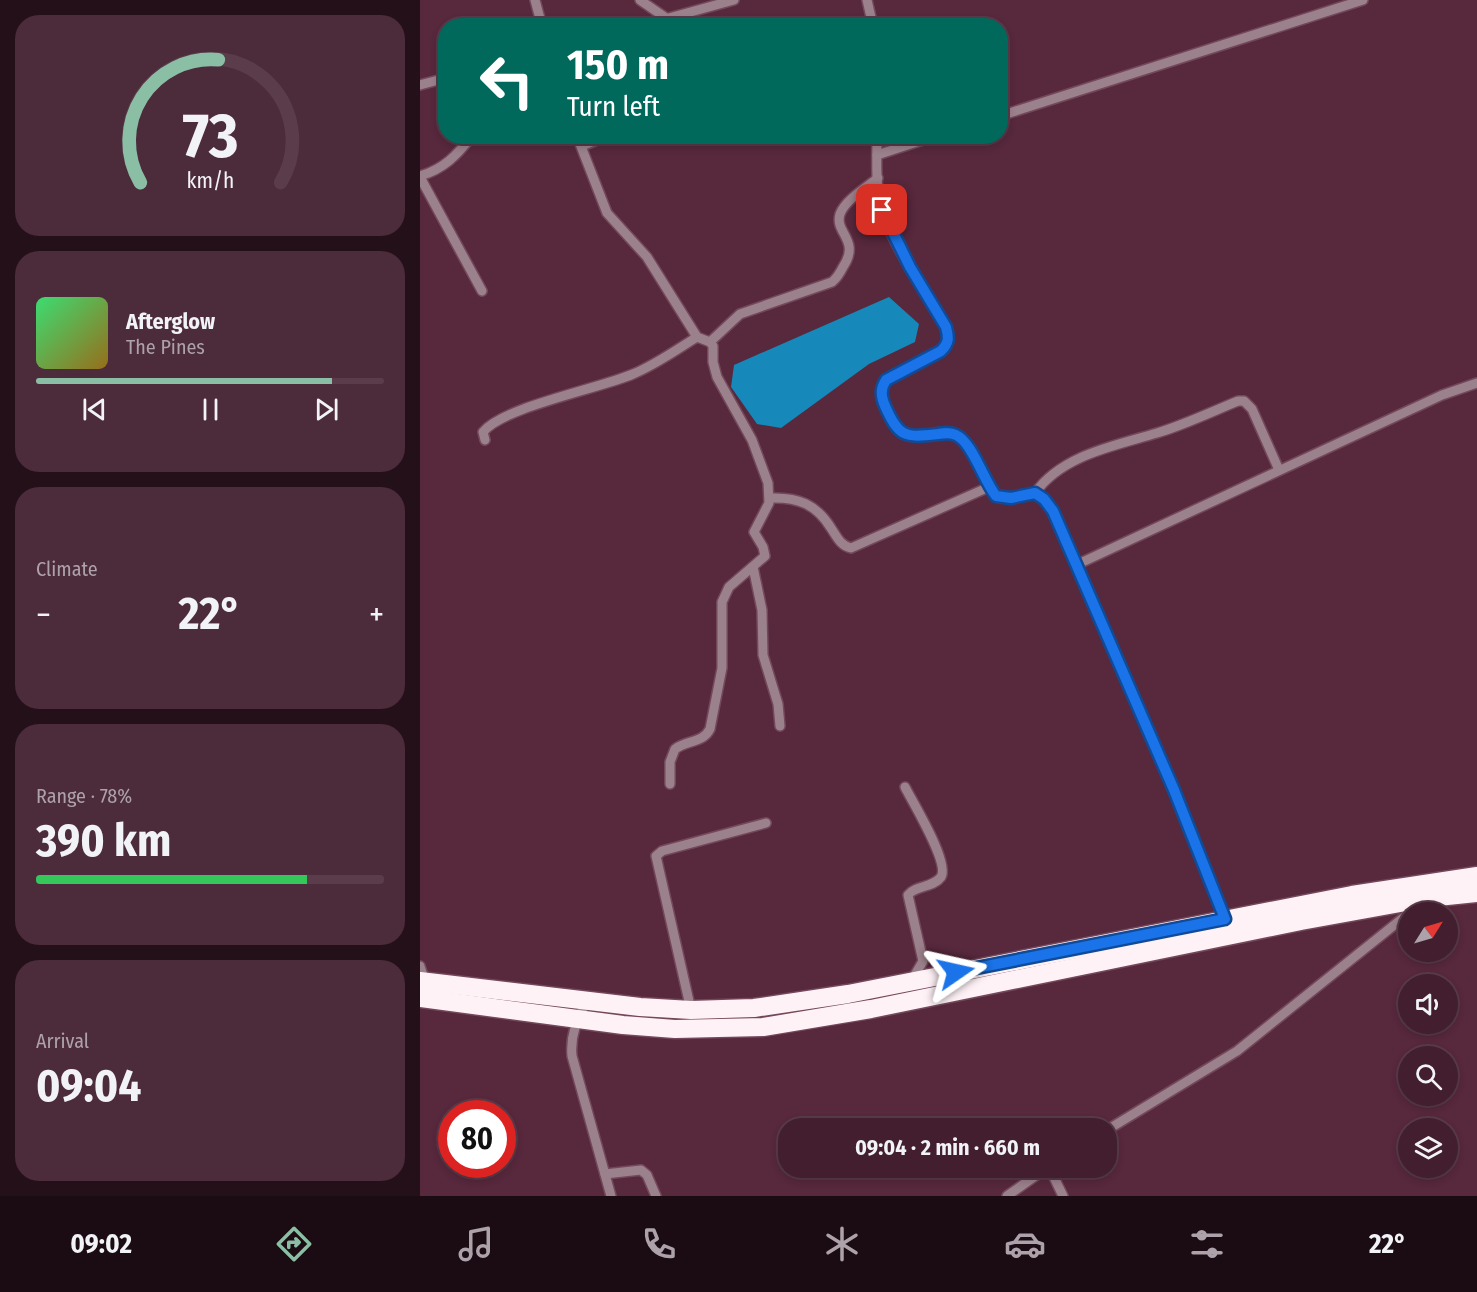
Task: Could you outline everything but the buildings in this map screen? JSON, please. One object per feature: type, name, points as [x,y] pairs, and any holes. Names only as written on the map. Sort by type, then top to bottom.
[{"type":"highway","points":[[459,993],[691,1010],[724,1011],[788,1004],[1225,919],[1473,874]]},
{"type":"highway","points":[[421,982],[577,1020],[675,1029],[764,1027],[1224,939],[1301,921],[1428,898],[1477,892]]},
{"type":"street","points":[[535,0],[540,18]]},
{"type":"street","points":[[640,0],[666,18],[734,0]]},
{"type":"street","points":[[867,0],[871,18]]},
{"type":"street","points":[[1008,113],[1363,0]]},
{"type":"street","points":[[420,85],[438,80]]},
{"type":"street","points":[[466,144],[441,168],[420,176],[482,291]]},
{"type":"street","points":[[581,144],[607,213],[647,257],[697,337],[710,342],[714,351],[713,362],[717,377],[752,440],[768,483],[770,498],[754,532],[763,547],[765,556],[729,586],[722,602],[722,668],[710,729],[701,739],[675,749],[670,762],[670,784]]},
{"type":"street","points":[[877,144],[880,202],[886,221],[946,327],[949,337],[941,351],[886,380],[882,386],[883,400],[896,428],[903,434],[910,436],[947,433],[956,435],[970,451],[989,487],[996,496],[1004,498],[1035,493],[1049,476],[1080,458],[1158,433],[1238,401],[1244,401],[1252,409],[1279,470]]},
{"type":"street","points":[[877,155],[911,144]]},
{"type":"street","points":[[710,342],[740,314],[832,282],[837,278],[850,257],[839,221],[840,214],[844,207],[878,178]]},
{"type":"street","points":[[485,440],[483,432],[489,424],[527,408],[632,375],[697,337]]},
{"type":"street","points":[[1076,565],[1442,394],[1477,383]]},
{"type":"street","points":[[770,498],[796,499],[811,506],[826,519],[842,544],[851,548],[989,487]]},
{"type":"street","points":[[1035,493],[1044,499],[1053,511],[1174,790],[1225,919]]},
{"type":"street","points":[[753,567],[762,610],[763,655],[778,704],[780,726]]},
{"type":"street","points":[[905,787],[943,867],[943,873],[937,881],[916,888],[908,895],[923,960],[911,981]]},
{"type":"street","points":[[691,1010],[656,856],[662,851],[766,823]]},
{"type":"street","points":[[1423,902],[1473,874]]},
{"type":"street","points":[[1117,1124],[1237,1052],[1398,923]]},
{"type":"street","points":[[587,1001],[577,1020],[570,1042],[611,1196]]},
{"type":"street","points":[[605,1174],[641,1170],[647,1175],[656,1196]]},
{"type":"street","points":[[1007,1196],[1033,1178]]},
{"type":"street","points":[[1054,1178],[1063,1196]]},
{"type":"lane","points":[[583,147],[591,144]]},
{"type":"water","points":[[889,297],[919,324],[915,342],[869,364],[781,428],[757,424],[731,387],[734,365]]},
{"type":"route","points":[[882,210],[910,267],[946,327],[949,337],[941,351],[886,380],[882,386],[883,400],[896,428],[910,436],[947,433],[956,435],[970,451],[996,496],[1011,498],[1035,493],[1044,499],[1053,511],[1174,790],[1225,919],[956,972]]}]
